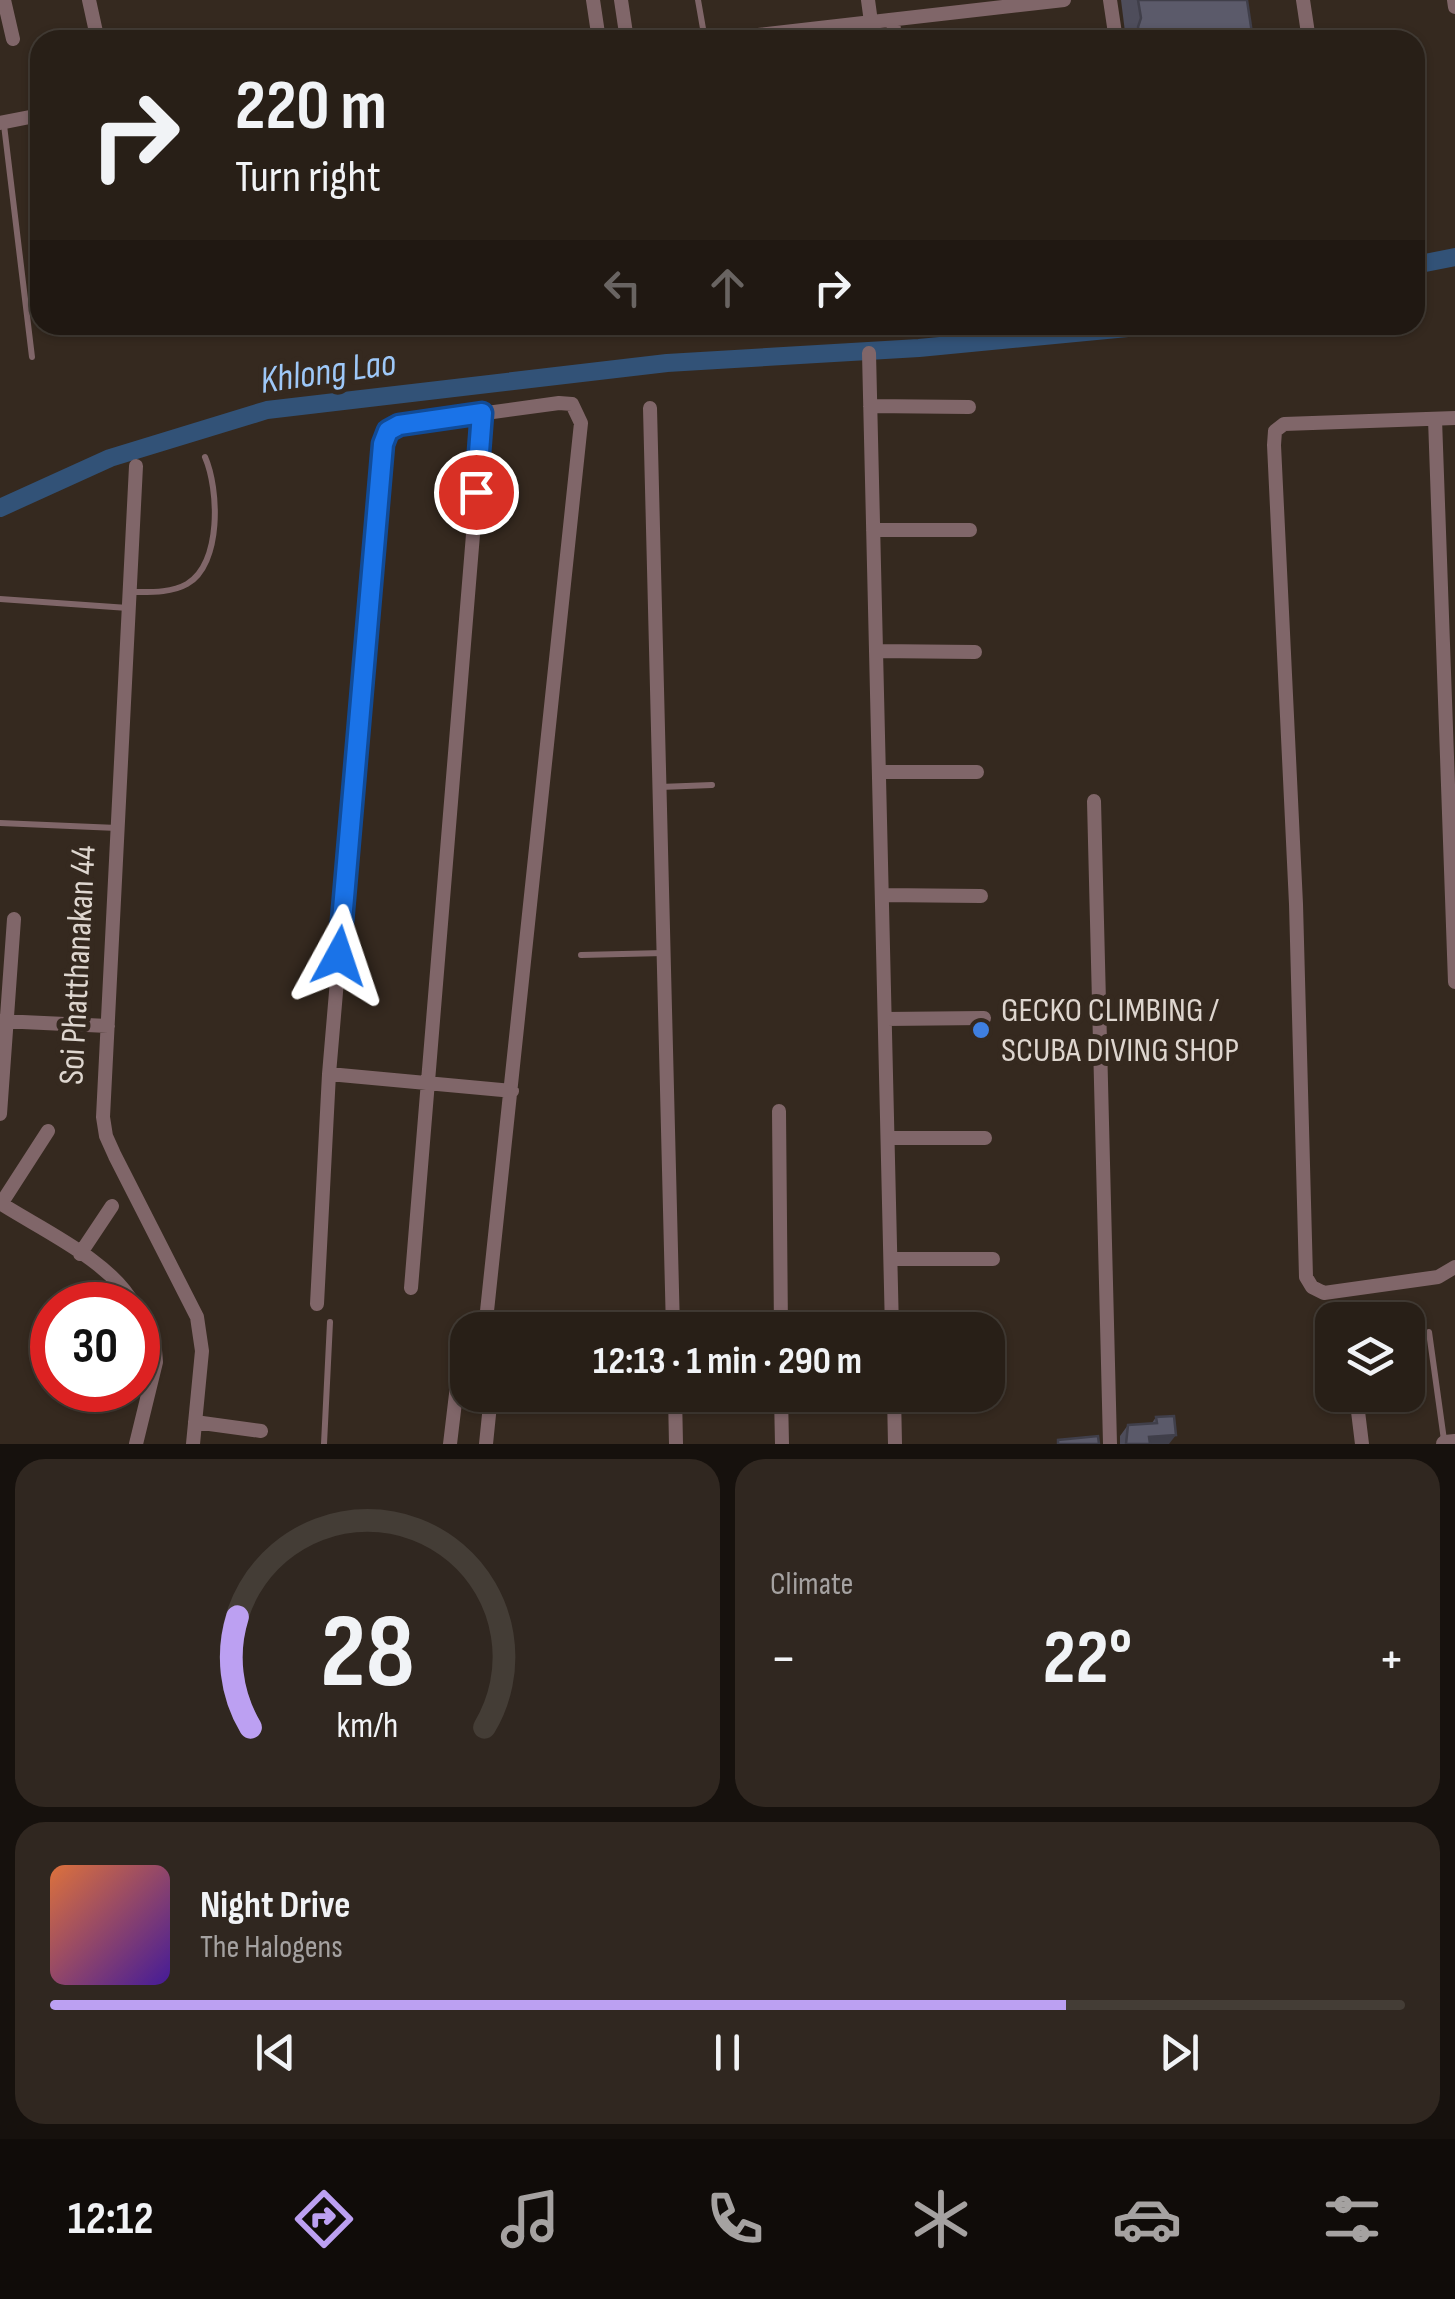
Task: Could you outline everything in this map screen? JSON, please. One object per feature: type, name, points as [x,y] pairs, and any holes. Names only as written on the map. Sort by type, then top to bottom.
[{"type":"street","points":[[4,0],[13,39]]},
{"type":"street","points":[[89,0],[96,30]]},
{"type":"street","points":[[593,0],[598,30]]},
{"type":"street","points":[[620,0],[625,30]]},
{"type":"street","points":[[868,0],[870,22]]},
{"type":"street","points":[[801,30],[1010,3],[1064,0]]},
{"type":"street","points":[[1110,0],[1114,30]]},
{"type":"street","points":[[1303,0],[1308,30]]},
{"type":"street","points":[[893,20],[894,30]]},
{"type":"street","points":[[2,122],[30,116]]},
{"type":"street","points":[[868,352],[892,1312]]},
{"type":"street","points":[[317,1304],[329,1074],[383,444],[388,431],[399,425],[572,404],[581,424],[486,1312]]},
{"type":"street","points":[[870,406],[969,407]]},
{"type":"street","points":[[650,408],[673,1312]]},
{"type":"street","points":[[411,1288],[482,413]]},
{"type":"street","points":[[1455,418],[1284,424],[1275,431],[1296,904],[1306,1278],[1312,1287],[1324,1292],[1438,1277],[1455,1266]]},
{"type":"street","points":[[1436,419],[1455,982]]},
{"type":"street","name":"Soi Phatthanakan 44","points":[[136,466],[103,1116],[106,1136],[198,1317],[202,1351],[193,1444]]},
{"type":"street","points":[[873,530],[970,530]]},
{"type":"street","points":[[876,651],[976,652]]},
{"type":"street","points":[[879,772],[977,772]]},
{"type":"street","points":[[1094,801],[1110,1444]]},
{"type":"street","points":[[882,895],[982,896]]},
{"type":"street","points":[[0,1114],[3,1022],[14,920]]},
{"type":"street","points":[[885,1018],[984,1018]]},
{"type":"street","points":[[3,1022],[108,1026]]},
{"type":"street","points":[[329,1074],[512,1091]]},
{"type":"street","points":[[779,1111],[781,1312]]},
{"type":"street","points":[[48,1131],[1,1204],[118,1282]]},
{"type":"street","points":[[888,1138],[985,1138]]},
{"type":"street","points":[[80,1254],[112,1206]]},
{"type":"street","points":[[891,1258],[993,1259]]},
{"type":"street","points":[[136,1444],[144,1412]]},
{"type":"street","points":[[450,1444],[454,1412]]},
{"type":"street","points":[[486,1444],[489,1412]]},
{"type":"street","points":[[675,1412],[676,1444]]},
{"type":"street","points":[[782,1412],[782,1444]]},
{"type":"street","points":[[894,1412],[895,1444]]},
{"type":"street","points":[[1358,1412],[1362,1444]]},
{"type":"street","points":[[195,1422],[261,1431]]},
{"type":"street","points":[[1445,1444],[1455,1443]]},
{"type":"lane","points":[[698,0],[703,30]]},
{"type":"lane","points":[[2,122],[32,357]]},
{"type":"lane","points":[[130,592],[162,592],[184,586],[206,564],[213,534],[215,492],[205,457]]},
{"type":"lane","points":[[0,600],[129,608]]},
{"type":"lane","points":[[660,787],[712,785]]},
{"type":"lane","points":[[0,822],[118,828]]},
{"type":"lane","points":[[581,955],[664,953]]},
{"type":"lane","points":[[324,1444],[330,1322]]},
{"type":"lane","points":[[1429,1332],[1445,1444]]},
{"type":"building","points":[[1138,0],[1247,0],[1252,30],[1138,30]]},
{"type":"building","points":[[1174,1416],[1176,1435],[1149,1437],[1150,1444],[1126,1444],[1128,1425],[1157,1423],[1156,1417]]},
{"type":"building","points":[[1098,1436],[1099,1444],[1058,1444],[1058,1440]]},
{"type":"waterway","name":"Khlong Lao","points":[[1425,263],[1455,257]]},
{"type":"waterway","name":"Khlong Lao","points":[[0,508],[110,458],[267,410],[667,363],[919,348],[1055,335]]},
{"type":"place","name":"GECKO CLIMBING / SCUBA DIVING SHOP","points":[[981,1030]]},
{"type":"route","points":[[339,956],[383,444],[388,431],[399,425],[482,413],[476,492]]}]
